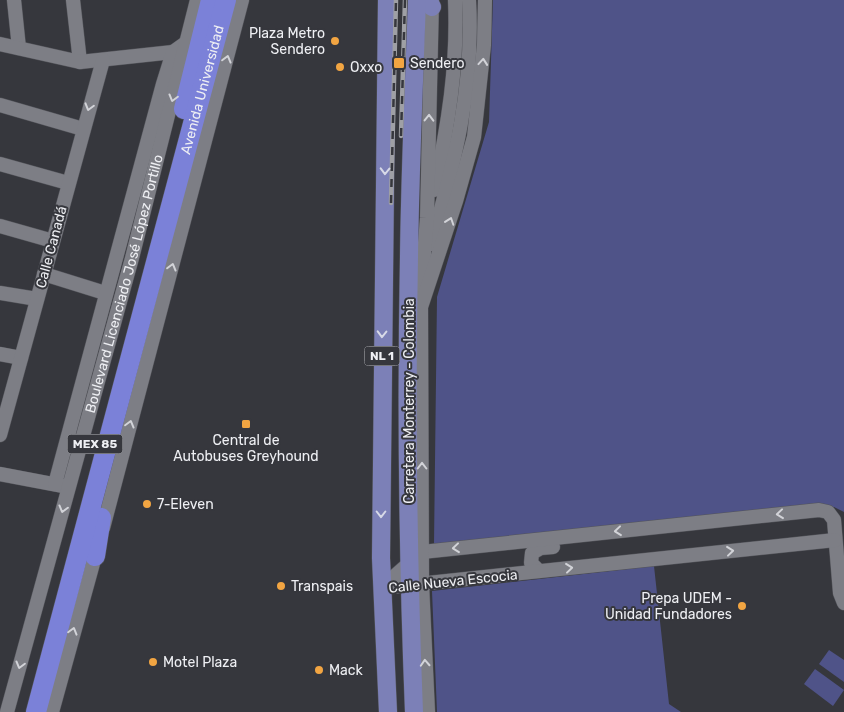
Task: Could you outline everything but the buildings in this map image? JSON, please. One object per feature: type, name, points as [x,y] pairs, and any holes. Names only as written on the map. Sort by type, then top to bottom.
[{"type":"highway","name":"Avenida Universidad","points":[[168,171],[211,0]]},
{"type":"highway","name":"Avenida Universidad","points":[[168,171],[226,0]]},
{"type":"highway","name":"Boulevard Licenciado José López Portillo","points":[[36,712],[111,434],[168,171]]},
{"type":"highway","name":"Boulevard Licenciado José López Portillo","points":[[23,712],[168,171]]},
{"type":"highway","points":[[95,556],[110,470],[111,434]]},
{"type":"main road","name":"NL 1","points":[[375,0],[374,56],[385,148]]},
{"type":"main road","name":"Carretera Monterrey - Colombia","points":[[387,0],[381,588],[388,712]]},
{"type":"main road","points":[[409,0],[409,22],[416,47]]},
{"type":"main road","name":"Carretera Monterrey - Colombia","points":[[414,712],[416,585],[409,564],[409,257],[416,47],[427,2]]},
{"type":"main road","points":[[409,521],[422,496]]},
{"type":"street","points":[[14,0],[18,48]]},
{"type":"street","points":[[73,0],[80,62]]},
{"type":"street","name":"Boulevard Licenciado José López Portillo","points":[[7,712],[62,485],[109,343],[140,226],[168,171],[180,73],[197,0]]},
{"type":"street","points":[[52,712],[242,0]]},
{"type":"street","points":[[427,218],[446,138],[454,80],[455,0]]},
{"type":"street","points":[[422,276],[451,176],[462,128],[469,63],[469,0]]},
{"type":"street","name":"NL 1","points":[[428,712],[416,585],[422,552],[420,307],[456,201],[474,137],[484,45],[485,0]]},
{"type":"street","points":[[420,307],[427,218],[427,2]]},
{"type":"street","points":[[0,44],[80,62],[173,52],[187,42]]},
{"type":"street","points":[[0,474],[62,485],[94,338],[148,136],[173,52]]},
{"type":"street","name":"Calle Canadá","points":[[0,435],[3,411],[21,358],[103,60]]},
{"type":"street","points":[[163,84],[180,73]]},
{"type":"street","points":[[0,105],[83,129]]},
{"type":"street","points":[[148,136],[168,171]]},
{"type":"street","points":[[0,164],[68,183]]},
{"type":"street","points":[[125,220],[140,226]]},
{"type":"street","points":[[0,226],[53,241]]},
{"type":"street","points":[[44,274],[106,293]]},
{"type":"street","points":[[0,293],[37,299]]},
{"type":"street","points":[[94,338],[109,343]]},
{"type":"street","points":[[0,354],[21,358]]},
{"type":"street","points":[[422,552],[819,510],[828,512],[834,520],[838,532],[840,593],[844,603]]},
{"type":"street","name":"Calle Nueva Escocia","points":[[381,588],[539,571],[838,532]]},
{"type":"street","points":[[539,571],[531,563],[531,557],[536,550],[565,544],[583,535]]},
{"type":"street","name":"Calle Nueva Escocia","points":[[381,588],[422,552]]},
{"type":"shaded area","points":[[493,0],[844,0],[844,512],[834,507],[434,544],[437,297],[489,122]]},
{"type":"shaded area","points":[[654,566],[669,704],[681,712],[437,712],[432,591]]},
{"type":"shaded area","points":[[829,650],[844,660],[844,682],[819,664]]},
{"type":"shaded area","points":[[815,669],[844,690],[833,706],[804,684]]},
{"type":"railway","points":[[391,203],[396,0]]},
{"type":"railway","points":[[401,136],[405,0]]},
{"type":"place","name":"Plaza Metro Sendero","points":[[335,41]]},
{"type":"place","name":"Sendero","points":[[399,63]]},
{"type":"place","name":"Oxxo","points":[[340,67]]},
{"type":"place","name":"Central de Autobuses Greyhound","points":[[246,424]]},
{"type":"place","name":"7-Eleven","points":[[147,504]]},
{"type":"place","name":"Transpais","points":[[281,586]]},
{"type":"place","name":"Prepa UDEM - Unidad Fundadores","points":[[742,606]]},
{"type":"place","name":"Motel Plaza","points":[[153,662]]},
{"type":"place","name":"Mack","points":[[319,670]]}]
